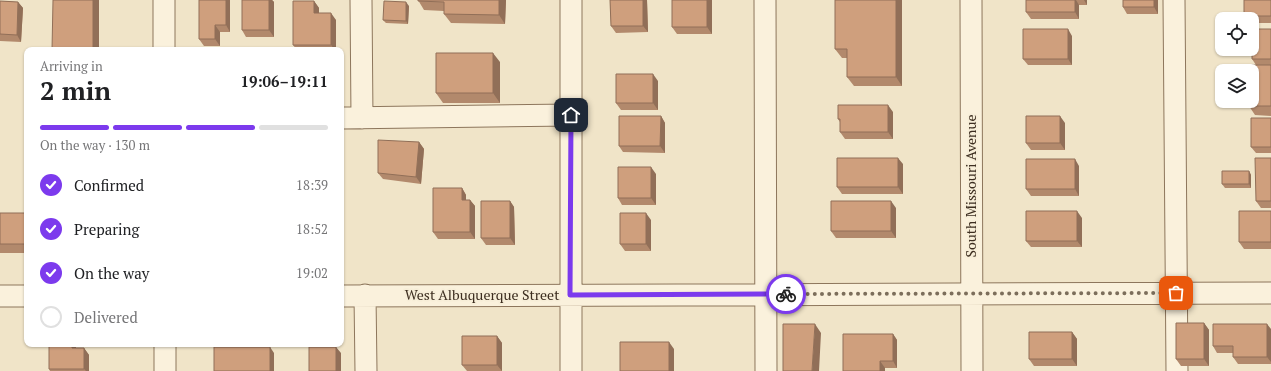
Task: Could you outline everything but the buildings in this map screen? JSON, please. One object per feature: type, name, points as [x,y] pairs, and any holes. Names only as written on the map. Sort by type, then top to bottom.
[{"type":"street","points":[[164,0],[164,47]]},
{"type":"street","points":[[361,0],[362,118]]},
{"type":"street","points":[[571,0],[571,371]]},
{"type":"street","points":[[765,0],[766,371]]},
{"type":"street","name":"South Missouri Avenue","points":[[971,0],[972,371]]},
{"type":"street","points":[[1174,0],[1177,371]]},
{"type":"street","points":[[344,118],[571,115]]},
{"type":"street","name":"West Albuquerque Street","points":[[344,296],[1271,293]]},
{"type":"street","points":[[0,296],[24,296]]},
{"type":"street","points":[[365,296],[366,371]]},
{"type":"street","points":[[165,347],[165,371]]},
{"type":"way so far","points":[[786,294],[1176,293]]},
{"type":"route","points":[[571,115],[570,295],[786,294]]}]
